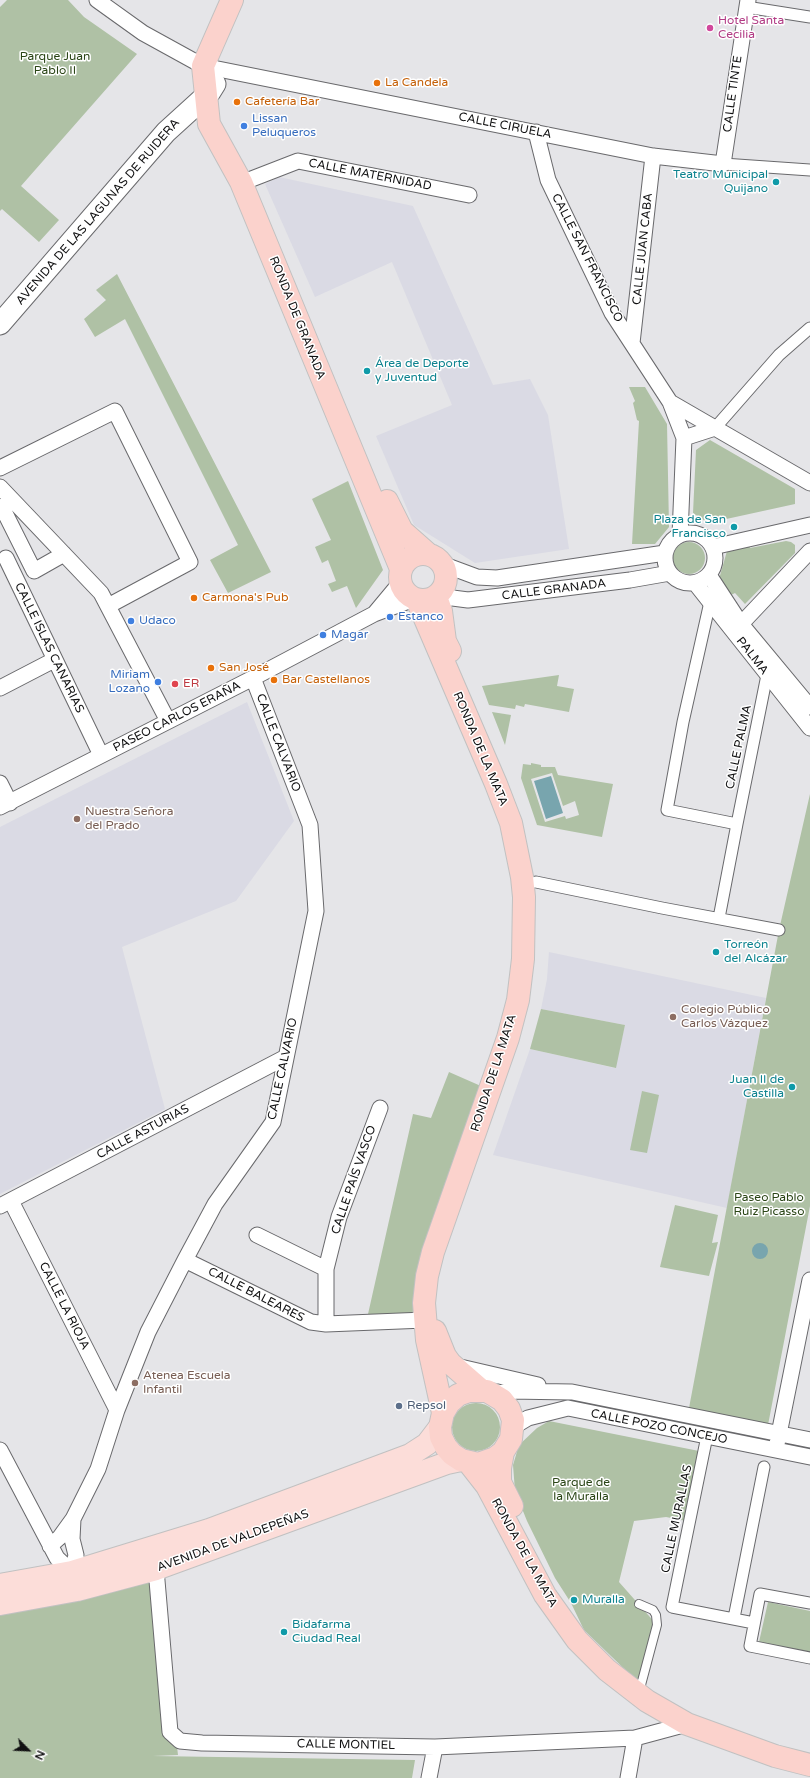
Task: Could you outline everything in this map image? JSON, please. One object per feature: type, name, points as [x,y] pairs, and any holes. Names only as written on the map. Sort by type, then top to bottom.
[{"type":"highway","points":[[210,79],[232,0]]},
{"type":"highway","points":[[210,79],[246,0]]},
{"type":"highway","name":"RONDA DE GRANADA","points":[[210,79],[218,120],[249,180],[379,486],[402,531],[435,559]]},
{"type":"highway","name":"RONDA DE GRANADA","points":[[210,79],[209,124],[241,182],[400,576]]},
{"type":"highway","points":[[420,554],[435,559],[445,572],[446,580],[443,589],[426,598],[407,595],[400,576],[405,562],[420,554]]},
{"type":"highway","name":"RONDA DE LA MATA","points":[[426,598],[441,611],[446,641],[486,729],[523,818],[536,882],[537,943],[530,1001],[500,1096],[450,1232],[436,1279],[433,1301],[435,1334],[450,1363],[487,1392]]},
{"type":"highway","name":"RONDA DE LA MATA","points":[[426,598],[510,823],[522,877],[525,924],[518,1000],[508,1038],[433,1252],[427,1276],[424,1303],[425,1320],[441,1420]]},
{"type":"highway","points":[[469,1391],[487,1392],[502,1400],[509,1409],[513,1420],[513,1431],[511,1439],[503,1452],[487,1462],[478,1464],[465,1461],[452,1454],[446,1447],[441,1437],[441,1420],[449,1403],[458,1395],[469,1391]]},
{"type":"highway","name":"RONDA DE LA MATA","points":[[503,1452],[500,1468],[500,1482],[520,1524],[554,1588],[584,1630],[641,1685],[651,1692],[692,1714],[776,1746],[810,1755]]},
{"type":"highway","name":"RONDA DE LA MATA","points":[[465,1461],[487,1486],[545,1595],[577,1640],[608,1670],[647,1701],[688,1724],[775,1756],[810,1764]]},
{"type":"main road","name":"AVENIDA DE LAS LAGUNAS DE RUIDERA","points":[[0,324],[210,79]]},
{"type":"main road","name":"AVENIDA DE VALDEPEÑAS","points":[[0,1604],[75,1581],[410,1455],[427,1444],[441,1420]]},
{"type":"main road","name":"AVENIDA DE VALDEPEÑAS","points":[[0,1585],[75,1581],[156,1569],[447,1463],[465,1461]]},
{"type":"street","name":"CALLE CIRUELA","points":[[97,0],[210,79],[536,132],[653,156],[723,164],[810,170]]},
{"type":"street","points":[[747,4],[810,17]]},
{"type":"street","name":"CALLE TINTE","points":[[723,164],[747,4]]},
{"type":"street","name":"CALLE SAN FRANCISCO","points":[[536,132],[548,180],[612,313],[670,402],[810,483]]},
{"type":"street","name":"CALLE JUAN CABA","points":[[632,343],[653,156]]},
{"type":"street","name":"CALLE MATERNIDAD","points":[[249,180],[298,161],[469,195]]},
{"type":"street","points":[[684,438],[715,428],[780,355],[810,328]]},
{"type":"street","points":[[670,402],[684,438],[680,535]]},
{"type":"street","points":[[0,468],[115,411],[190,562],[108,606]]},
{"type":"street","points":[[0,487],[101,593],[168,721]]},
{"type":"street","points":[[12,500],[2,507],[34,571],[64,554]]},
{"type":"street","points":[[713,547],[810,525]]},
{"type":"street","points":[[688,533],[699,534],[708,540],[713,547],[715,564],[709,575],[695,583],[685,583],[675,578],[670,573],[665,560],[665,553],[667,547],[680,535],[688,533]]},
{"type":"street","name":"CALLE ISLAS CANARIAS","points":[[24,550],[3,560],[102,755]]},
{"type":"street","points":[[741,624],[810,551]]},
{"type":"street","name":"CALLE GRANADA","points":[[435,559],[477,577],[497,578],[665,553]]},
{"type":"street","name":"CALLE GRANADA","points":[[426,598],[468,600],[630,580],[670,573]]},
{"type":"street","name":"PALMA","points":[[709,575],[741,624],[810,707]]},
{"type":"street","name":"PASEO CARLOS ERAÑA","points":[[374,614],[400,576]]},
{"type":"street","name":"PALMA","points":[[695,583],[810,728]]},
{"type":"street","name":"PASEO CARLOS ERAÑA","points":[[5,805],[253,678],[374,614],[426,598]]},
{"type":"street","points":[[710,602],[683,722],[667,810],[737,824]]},
{"type":"street","points":[[0,688],[54,660]]},
{"type":"street","name":"CALLE PALMA","points":[[719,918],[767,675]]},
{"type":"street","name":"CALLE CALVARIO","points":[[50,1546],[60,1537],[73,1519],[98,1469],[117,1410],[148,1332],[185,1260],[215,1204],[273,1122],[316,911],[310,825],[253,678]]},
{"type":"street","points":[[0,783],[5,805]]},
{"type":"street","points":[[536,882],[779,930]]},
{"type":"street","name":"CALLE ASTURIAS","points":[[6,1204],[286,1057]]},
{"type":"street","name":"CALLE PAÍS VASCO","points":[[326,1324],[326,1269],[339,1216],[380,1108]]},
{"type":"street","name":"CALLE LA RIOJA","points":[[6,1204],[117,1410]]},
{"type":"street","points":[[257,1235],[326,1269]]},
{"type":"street","name":"CALLE BALEARES","points":[[185,1260],[311,1322],[326,1324],[425,1320]]},
{"type":"street","points":[[776,1450],[810,1280]]},
{"type":"street","name":"CALLE POZO CONCEJO","points":[[450,1363],[471,1370],[572,1392],[810,1440]]},
{"type":"street","name":"CALLE POZO CONCEJO","points":[[487,1392],[509,1390],[572,1392]]},
{"type":"street","name":"CALLE POZO CONCEJO","points":[[513,1431],[518,1424],[528,1418],[568,1408],[810,1457]]},
{"type":"street","name":"CALLE MURALLAS","points":[[707,1436],[672,1607],[734,1618]]},
{"type":"street","points":[[0,1450],[50,1546],[57,1558],[75,1581]]},
{"type":"street","points":[[754,1623],[734,1618],[764,1467]]},
{"type":"street","name":"CALLE CALVARIO","points":[[73,1519],[72,1540],[76,1555],[75,1581]]},
{"type":"street","name":"CALLE MONTIEL","points":[[156,1569],[170,1732],[180,1741],[210,1743],[435,1747],[635,1738],[688,1724]]},
{"type":"street","points":[[810,1603],[760,1594],[750,1646],[810,1658]]},
{"type":"street","points":[[628,1778],[635,1738]]},
{"type":"street","points":[[429,1778],[435,1747]]},
{"type":"lane","points":[[639,1604],[653,1610],[656,1615],[657,1625],[641,1685]]},
{"type":"shaded area","points":[[279,177],[413,206],[493,385],[530,379],[548,415],[569,549],[475,563],[414,525],[376,436],[452,405],[392,262],[315,297],[265,184]]},
{"type":"shaded area","points":[[247,702],[294,821],[236,901],[122,947],[165,1109],[0,1194],[0,827]]},
{"type":"shaded area","points":[[549,952],[766,998],[727,1208],[493,1155],[530,1049],[615,1068],[625,1025],[541,1009],[547,979]]},
{"type":"green space","name":"Parque Juan Pablo II","points":[[7,0],[68,0],[84,17],[137,54],[21,186],[59,220],[39,242],[2,209],[0,211],[0,7]]},
{"type":"green space","points":[[117,274],[271,572],[228,593],[210,560],[238,545],[125,319],[95,337],[84,319],[106,300],[96,290]]},
{"type":"green space","points":[[629,387],[645,387],[667,424],[669,527],[655,544],[632,544],[639,421],[637,420],[633,403],[635,401]]},
{"type":"green space","points":[[710,440],[795,489],[795,504],[708,523],[693,513],[696,450]]},
{"type":"green space","points":[[348,481],[383,570],[356,608],[347,586],[332,592],[328,584],[336,581],[328,560],[322,563],[315,547],[331,540],[312,499]]},
{"type":"green space","points":[[786,541],[795,545],[795,553],[745,604],[735,593],[731,595],[719,579],[727,551],[749,545],[750,548]]},
{"type":"green space","points":[[689,542],[700,547],[705,558],[700,569],[689,574],[678,569],[673,558],[678,547]]},
{"type":"green space","points":[[559,675],[557,686],[574,689],[569,712],[525,704],[524,707],[516,705],[515,709],[489,705],[482,686]]},
{"type":"green space","points":[[492,712],[511,715],[505,745]]},
{"type":"green space","points":[[531,763],[541,765],[541,767],[555,767],[558,775],[613,784],[602,837],[537,825],[521,778],[523,764],[531,765]],"holes":[[[552,773],[563,806],[575,801],[579,815],[566,819],[565,816],[545,822],[531,779]]]},
{"type":"green space","name":"Paseo Pablo Ruiz Picasso","points":[[810,794],[810,1206],[768,1425],[689,1408],[779,930]]},
{"type":"green space","points":[[541,1009],[625,1025],[616,1068],[530,1049]]},
{"type":"green space","points":[[449,1072],[490,1090],[412,1321],[366,1323],[413,1114],[431,1118]]},
{"type":"green space","points":[[642,1091],[659,1095],[647,1153],[630,1150]]},
{"type":"green space","points":[[675,1205],[718,1215],[712,1243],[718,1242],[709,1276],[660,1267]]},
{"type":"green space","points":[[471,1403],[481,1403],[493,1410],[500,1422],[500,1432],[493,1444],[481,1451],[471,1451],[463,1447],[456,1440],[452,1432],[452,1422],[456,1414],[463,1407]]},
{"type":"green space","name":"Parque de la Muralla","points":[[549,1421],[704,1452],[686,1521],[666,1517],[634,1521],[619,1582],[657,1625],[641,1685],[584,1630],[571,1603],[555,1578],[527,1521],[515,1491],[513,1465],[519,1445],[537,1428]]},
{"type":"green space","points":[[156,1569],[178,1755],[153,1756],[415,1760],[412,1778],[0,1778],[0,1600]]},
{"type":"green space","points":[[768,1602],[810,1611],[810,1653],[759,1642]]},
{"type":"water","points":[[551,776],[563,813],[546,819],[534,781]]},
{"type":"water","points":[[757,1243],[763,1243],[768,1248],[766,1257],[763,1259],[757,1259],[752,1254],[752,1248]]},
{"type":"place","name":"Hotel Santa Cecilia","points":[[710,28]]},
{"type":"place","name":"La Candela","points":[[377,83]]},
{"type":"place","name":"Cafetería Bar","points":[[237,102]]},
{"type":"place","name":"Lissan Peluqueros","points":[[244,126]]},
{"type":"place","name":"Teatro Municipal Quijano","points":[[776,182]]},
{"type":"place","name":"Área de Deporte y Juventud","points":[[367,371]]},
{"type":"place","name":"Plaza de San Francisco","points":[[734,527]]},
{"type":"place","name":"Carmona's Pub","points":[[194,598]]},
{"type":"place","name":"Estanco","points":[[390,617]]},
{"type":"place","name":"Udaco","points":[[131,621]]},
{"type":"place","name":"Magar","points":[[323,635]]},
{"type":"place","name":"San José","points":[[211,668]]},
{"type":"place","name":"Bar Castellanos","points":[[274,680]]},
{"type":"place","name":"Miriam Lozano","points":[[158,682]]},
{"type":"place","name":"ER","points":[[175,684]]},
{"type":"place","name":"Nuestra Señora del Prado","points":[[77,819]]},
{"type":"place","name":"Torreón del Alcázar","points":[[716,952]]},
{"type":"place","name":"Colegio Público Carlos Vázquez","points":[[673,1017]]},
{"type":"place","name":"Juan II de Castilla","points":[[792,1087]]},
{"type":"place","name":"Atenea Escuela Infantil","points":[[135,1383]]},
{"type":"place","name":"Repsol","points":[[399,1406]]},
{"type":"place","name":"Muralla","points":[[574,1600]]},
{"type":"place","name":"Bidafarma Ciudad Real","points":[[284,1632]]}]
